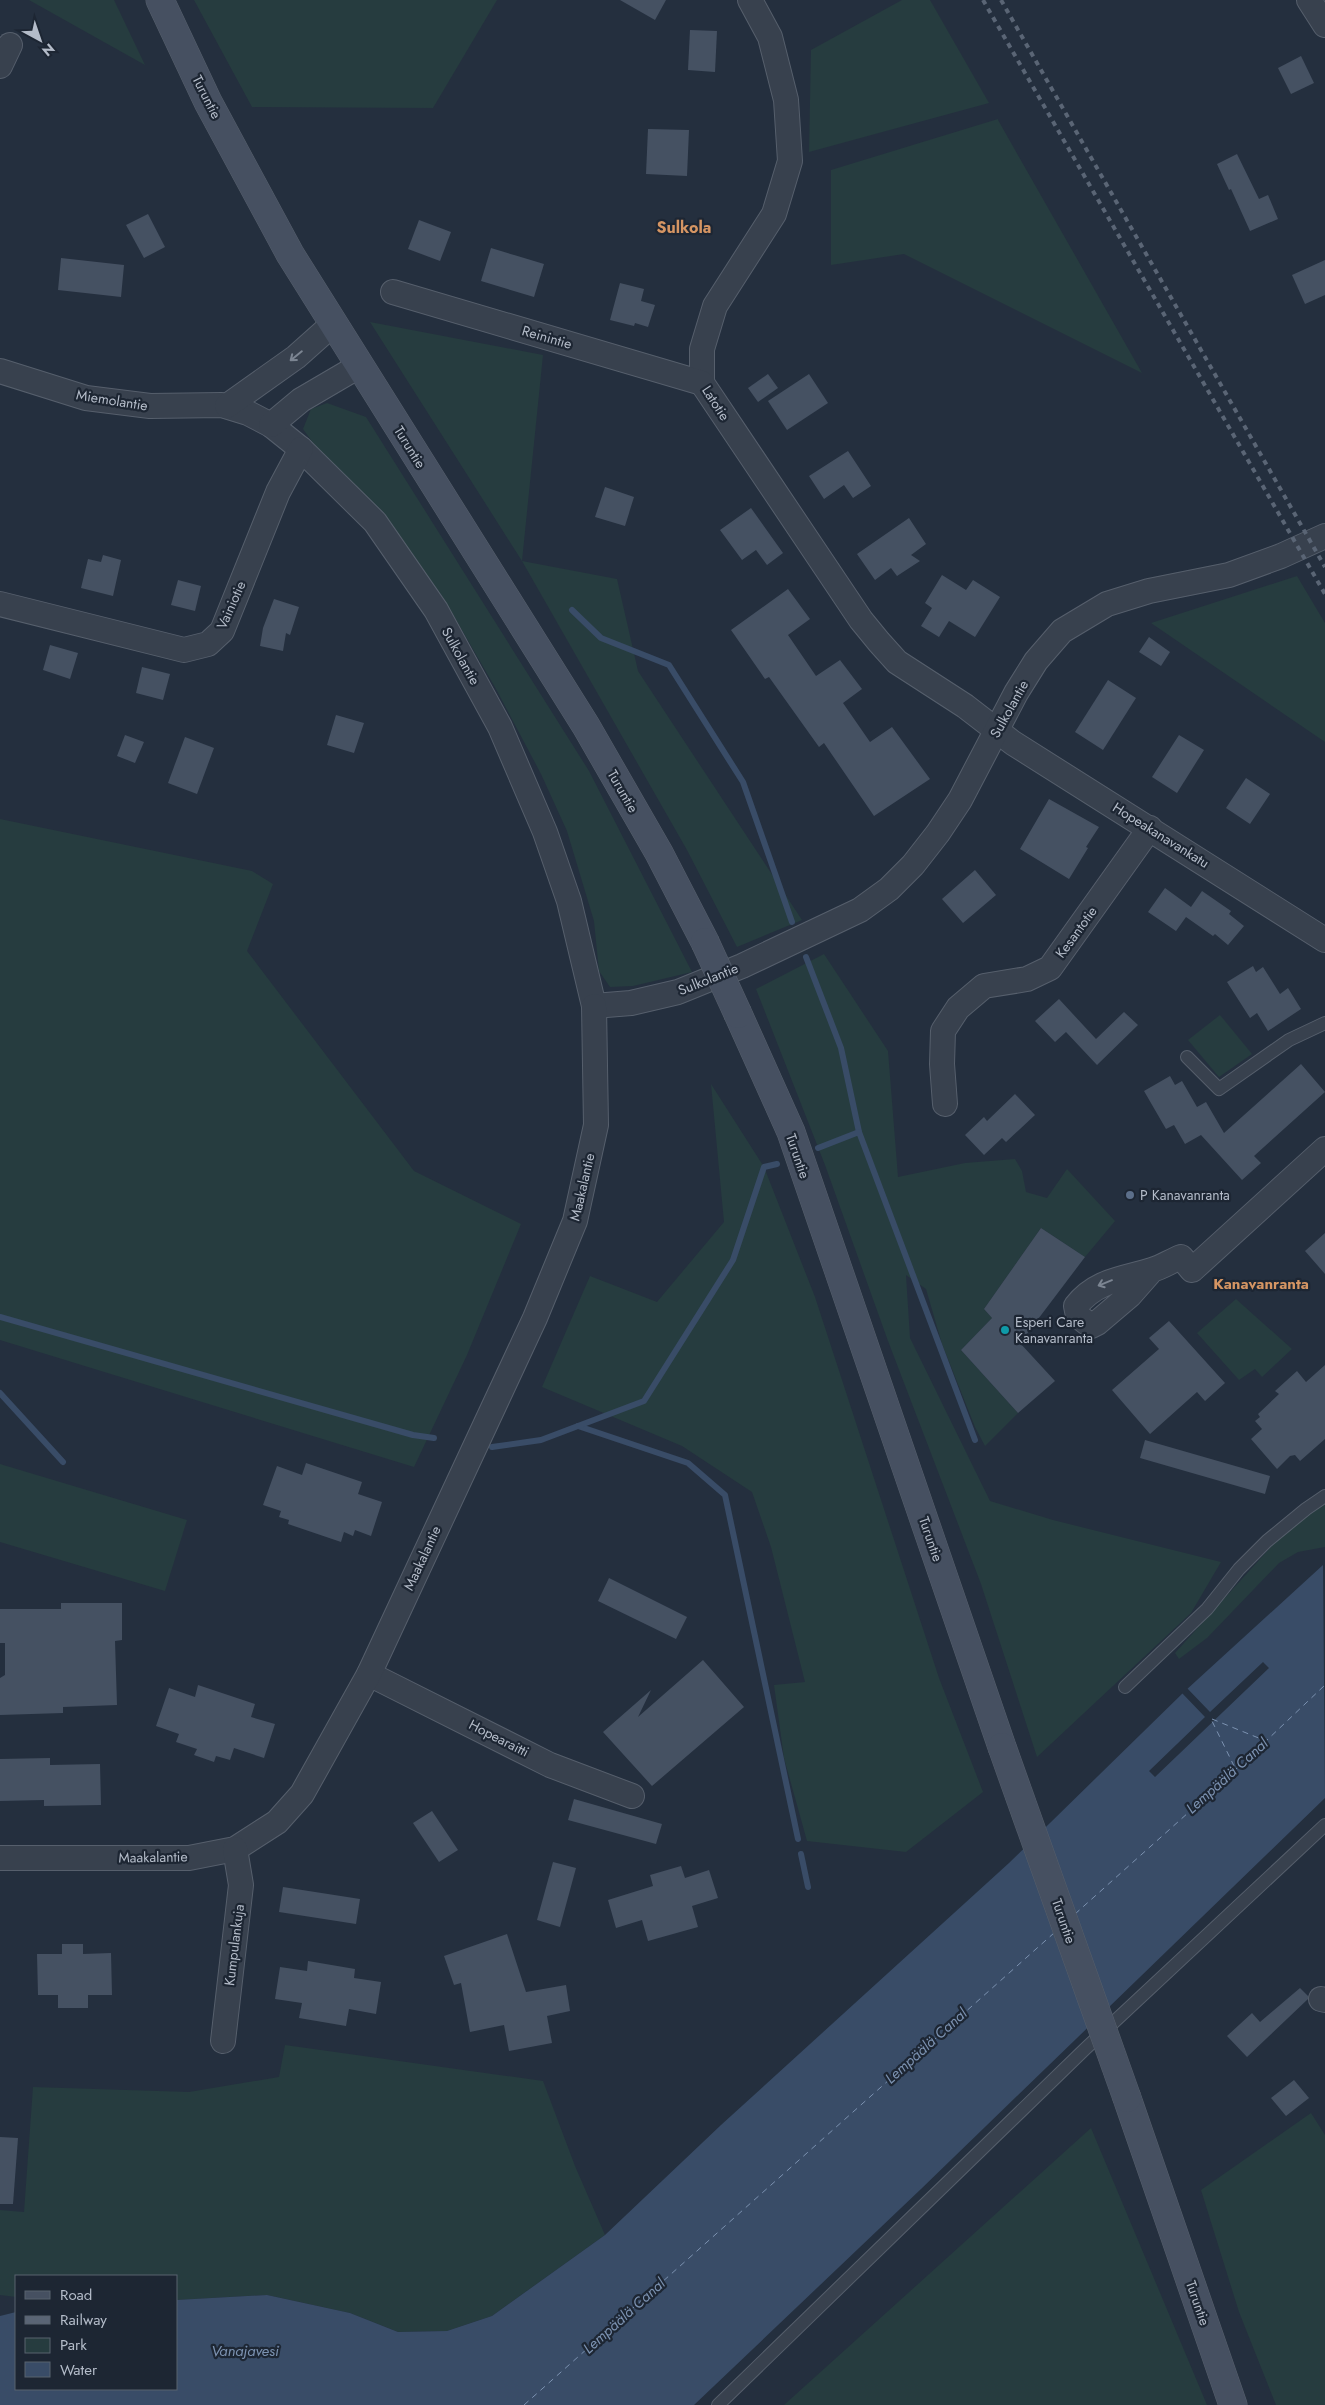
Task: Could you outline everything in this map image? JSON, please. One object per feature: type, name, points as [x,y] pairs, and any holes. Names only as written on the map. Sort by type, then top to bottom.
[{"type":"main road","name":"Turuntie","points":[[160,0],[213,110],[290,254],[586,726],[659,853],[705,942],[791,1132],[1002,1747],[1127,2098],[1233,2405]]},
{"type":"street","name":"Latotie","points":[[750,0],[770,37],[786,100],[790,161],[774,214],[715,306],[702,349],[702,383],[861,620],[879,642],[897,662],[966,706],[997,730]]},
{"type":"street","points":[[1308,0],[1325,25]]},
{"type":"street","points":[[0,66],[10,45]]},
{"type":"street","name":"Reinintie","points":[[393,292],[702,383]]},
{"type":"street","points":[[227,406],[296,357],[333,324]]},
{"type":"street","points":[[271,425],[301,400],[359,366]]},
{"type":"street","name":"Miemolantie","points":[[0,371],[86,398],[150,406],[186,404],[227,406],[271,425]]},
{"type":"street","name":"Sulkolantie","points":[[271,425],[301,450],[375,522],[436,610],[500,728],[545,832],[569,901],[594,1006],[631,1003],[678,992],[742,966],[860,910],[895,883],[913,865],[938,833],[960,800],[1036,661],[1062,631],[1107,604],[1149,591],[1230,575],[1281,556],[1325,536]]},
{"type":"street","name":"Vainiotie","points":[[0,604],[184,650],[208,644],[222,631],[278,492],[301,450]]},
{"type":"street","name":"Hopeakanavankatu","points":[[997,730],[1013,743],[1325,940]]},
{"type":"street","name":"Kesantotie","points":[[945,1104],[942,1064],[943,1031],[958,1008],[984,986],[1027,979],[1050,968],[1150,828]]},
{"type":"street","name":"Maakalantie","points":[[0,1858],[189,1858],[235,1848],[277,1822],[302,1794],[369,1674],[535,1318],[575,1221],[596,1125],[594,1006]]},
{"type":"street","points":[[1152,1270],[1181,1257],[1192,1270],[1325,1148]]},
{"type":"street","name":"Hopearaitti","points":[[369,1674],[550,1764],[632,1796]]},
{"type":"street","name":"Kumpulankuja","points":[[223,2041],[241,1885],[235,1848]]},
{"type":"lane","points":[[1187,1057],[1219,1089],[1289,1040],[1325,1023]]},
{"type":"lane","points":[[1125,1687],[1207,1609],[1239,1569],[1267,1541],[1306,1508],[1325,1496]]},
{"type":"lane","points":[[718,2405],[1085,2049],[1325,1824]]},
{"type":"green space","points":[[29,0],[114,0],[145,65]]},
{"type":"green space","points":[[194,0],[497,0],[433,108],[252,107]]},
{"type":"green space","points":[[902,0],[930,0],[989,103],[809,152],[811,50]]},
{"type":"green space","points":[[998,119],[1142,373],[904,254],[831,265],[831,170]]},
{"type":"green space","points":[[370,322],[543,355],[522,561]]},
{"type":"green space","points":[[327,403],[366,417],[589,771],[692,972],[633,986],[610,987],[599,971],[594,921],[567,831],[541,774],[496,689],[444,599],[381,513],[326,461],[303,429],[311,409]]},
{"type":"green space","points":[[522,561],[617,579],[638,671],[802,920],[737,947],[687,850]]},
{"type":"green space","points":[[1297,576],[1325,623],[1325,742],[1151,623]]},
{"type":"green space","points":[[0,819],[252,871],[273,884],[247,951],[414,1171],[521,1224],[467,1355],[414,1467],[0,1340]]},
{"type":"green space","points":[[824,954],[888,1051],[898,1177],[965,1163],[1015,1159],[1022,1171],[1026,1192],[1047,1198],[1067,1169],[1115,1221],[1085,1257],[1041,1228],[984,1309],[992,1318],[961,1350],[1018,1413],[985,1446],[975,1427],[942,1344],[926,1289],[906,1275],[910,1338],[990,1501],[1053,1520],[1221,1562],[1191,1613],[1037,1757],[981,1584],[888,1341],[825,1165],[756,989]]},
{"type":"green space","points":[[1220,1015],[1252,1054],[1219,1077],[1188,1040]]},
{"type":"green space","points":[[711,1084],[764,1167],[815,1297],[939,1678],[983,1792],[906,1852],[807,1841],[784,1758],[774,1685],[805,1682],[771,1547],[752,1492],[682,1446],[542,1387],[590,1276],[657,1302],[724,1222]]},
{"type":"green space","points":[[1236,1299],[1292,1349],[1262,1377],[1255,1369],[1239,1380],[1197,1333]]},
{"type":"green space","points":[[0,1464],[187,1520],[165,1591],[0,1542]]},
{"type":"green space","points":[[1325,1503],[1325,1547],[1298,1552],[1279,1563],[1207,1638],[1179,1659],[1175,1653],[1279,1538]]},
{"type":"green space","points":[[285,2045],[543,2081],[575,2166],[605,2235],[492,2316],[447,2331],[398,2332],[350,2313],[267,2295],[178,2300],[178,2275],[15,2275],[15,2297],[0,2295],[0,2210],[24,2212],[33,2087],[189,2092],[279,2077]]},
{"type":"green space","points":[[1311,2113],[1325,2135],[1325,2405],[1276,2405],[1239,2312],[1201,2190]]},
{"type":"green space","points":[[1091,2128],[1207,2405],[784,2405]]},
{"type":"water","points":[[1323,1565],[1325,1798],[921,2189],[694,2405],[0,2405],[0,2316],[15,2312],[15,2390],[178,2390],[178,2300],[267,2295],[350,2313],[398,2332],[447,2331],[492,2316],[605,2235],[721,2125],[1009,1863],[1185,1691]]},
{"type":"pier","points":[[1263,1662],[1269,1668],[1155,1777],[1149,1771],[1205,1717],[1181,1692],[1186,1687],[1210,1712]]},
{"type":"building","points":[[620,0],[666,0],[655,20]]},
{"type":"building","points":[[690,30],[717,31],[715,72],[688,70]]},
{"type":"building","points":[[1301,56],[1314,83],[1291,94],[1278,68]]},
{"type":"building","points":[[648,129],[689,130],[687,176],[646,174]]},
{"type":"building","points":[[1237,154],[1259,199],[1268,195],[1278,219],[1250,231],[1231,189],[1229,190],[1217,164]]},
{"type":"building","points":[[148,214],[165,247],[144,258],[126,225]]},
{"type":"building","points":[[419,220],[451,232],[440,261],[408,249]]},
{"type":"building","points":[[491,248],[544,264],[534,297],[481,281]]},
{"type":"building","points":[[61,258],[124,265],[121,297],[58,290]]},
{"type":"building","points":[[1325,260],[1325,295],[1305,304],[1292,275]]},
{"type":"building","points":[[620,283],[644,289],[641,301],[655,305],[648,327],[635,323],[634,326],[610,320]]},
{"type":"building","points":[[768,374],[778,388],[758,402],[748,388]]},
{"type":"building","points":[[809,374],[828,403],[787,430],[768,401]]},
{"type":"building","points":[[848,451],[871,486],[853,498],[844,485],[824,499],[809,476]]},
{"type":"building","points":[[605,487],[634,497],[625,526],[595,517]]},
{"type":"building","points":[[751,508],[783,553],[767,565],[756,550],[742,560],[720,530]]},
{"type":"building","points":[[909,518],[926,544],[911,555],[920,561],[897,576],[891,568],[875,580],[857,554]]},
{"type":"building","points":[[103,555],[121,560],[113,596],[81,588],[88,559],[101,562]]},
{"type":"building","points":[[942,575],[966,590],[973,580],[1000,597],[975,637],[949,621],[939,637],[921,626],[932,608],[925,603]]},
{"type":"building","points":[[178,580],[201,586],[195,611],[171,605]]},
{"type":"building","points":[[788,589],[810,619],[788,635],[816,676],[840,660],[862,689],[843,703],[870,742],[892,727],[930,779],[874,816],[824,743],[819,747],[769,677],[765,679],[731,630]]},
{"type":"building","points":[[274,599],[299,607],[290,635],[286,633],[283,651],[260,646],[263,628]]},
{"type":"building","points":[[1149,637],[1170,652],[1161,666],[1139,652]]},
{"type":"building","points":[[50,645],[78,653],[70,679],[43,670]]},
{"type":"building","points":[[142,667],[170,674],[163,700],[136,693]]},
{"type":"building","points":[[1108,680],[1136,698],[1103,750],[1075,732]]},
{"type":"building","points":[[336,715],[364,723],[354,753],[327,745]]},
{"type":"building","points":[[125,735],[144,742],[135,763],[117,756]]},
{"type":"building","points":[[1179,735],[1204,750],[1177,793],[1152,777]]},
{"type":"building","points":[[185,737],[214,748],[197,794],[168,783]]},
{"type":"building","points":[[1246,778],[1270,794],[1250,824],[1226,808]]},
{"type":"building","points":[[1049,799],[1099,827],[1069,879],[1020,849]]},
{"type":"building","points":[[975,870],[996,895],[963,923],[942,899]]},
{"type":"building","points":[[1165,888],[1191,907],[1202,891],[1231,911],[1229,914],[1244,926],[1228,945],[1215,934],[1213,936],[1186,917],[1176,931],[1148,912]]},
{"type":"building","points":[[1253,966],[1256,972],[1263,967],[1280,994],[1288,988],[1301,1009],[1268,1031],[1257,1013],[1250,1018],[1227,982]]},
{"type":"building","points":[[1059,999],[1096,1039],[1124,1012],[1138,1025],[1097,1065],[1066,1032],[1055,1042],[1035,1021]]},
{"type":"building","points":[[1301,1064],[1325,1092],[1254,1156],[1261,1163],[1242,1180],[1201,1135],[1185,1144],[1174,1125],[1166,1129],[1144,1091],[1170,1076],[1175,1085],[1182,1081],[1197,1107],[1206,1102],[1224,1133]]},
{"type":"building","points":[[1015,1094],[1035,1115],[1006,1142],[1002,1138],[984,1155],[965,1135],[984,1117],[987,1121]]},
{"type":"building","name":"Esperi Care Kanavanranta","points":[[1041,1228],[1085,1257],[1020,1343],[1055,1381],[1018,1413],[961,1350],[992,1318],[984,1309]]},
{"type":"building","points":[[1325,1233],[1325,1274],[1305,1251]]},
{"type":"building","points":[[1169,1321],[1225,1383],[1205,1401],[1197,1392],[1150,1434],[1112,1390],[1159,1349],[1149,1338]]},
{"type":"building","points":[[1325,1365],[1325,1439],[1300,1461],[1295,1455],[1290,1456],[1277,1469],[1251,1439],[1262,1429],[1255,1421],[1260,1417],[1258,1414],[1279,1394],[1275,1391],[1297,1371],[1306,1382]]},
{"type":"building","points":[[1145,1440],[1270,1476],[1265,1494],[1140,1458]]},
{"type":"building","points":[[306,1463],[362,1482],[358,1494],[382,1502],[371,1536],[355,1530],[353,1536],[344,1532],[341,1542],[288,1524],[289,1520],[279,1517],[281,1511],[263,1505],[277,1466],[302,1475]]},
{"type":"building","points":[[609,1578],[687,1617],[676,1639],[598,1601]]},
{"type":"building","points":[[61,1603],[122,1603],[122,1640],[115,1641],[117,1705],[63,1707],[63,1713],[0,1715],[0,1678],[5,1675],[5,1643],[0,1643],[0,1609],[61,1609]]},
{"type":"building","points":[[703,1660],[744,1707],[652,1786],[603,1732],[651,1690],[638,1717]]},
{"type":"building","points":[[198,1685],[255,1704],[251,1717],[275,1724],[264,1758],[234,1748],[230,1760],[216,1756],[214,1762],[194,1755],[197,1749],[176,1742],[179,1734],[156,1726],[169,1688],[195,1697]]},
{"type":"building","points":[[50,1758],[50,1765],[100,1764],[101,1805],[44,1806],[44,1800],[0,1801],[0,1759]]},
{"type":"building","points":[[574,1799],[662,1824],[656,1844],[568,1820]]},
{"type":"building","points":[[432,1811],[458,1850],[439,1862],[413,1823]]},
{"type":"building","points":[[553,1862],[576,1868],[560,1927],[537,1920]]},
{"type":"building","points":[[681,1866],[685,1878],[709,1870],[718,1898],[692,1906],[698,1927],[648,1941],[642,1920],[616,1928],[608,1900],[653,1886],[650,1875]]},
{"type":"building","points":[[283,1887],[360,1899],[356,1924],[279,1912]]},
{"type":"building","points":[[507,1934],[526,1992],[566,1985],[570,2011],[547,2016],[552,2043],[509,2051],[504,2025],[470,2032],[461,1983],[454,1985],[444,1956]]},
{"type":"building","points":[[62,1944],[83,1944],[83,1954],[111,1953],[112,1995],[88,1995],[88,2008],[58,2008],[58,1995],[38,1995],[37,1954],[62,1954]]},
{"type":"building","points":[[308,1961],[355,1969],[354,1978],[381,1982],[376,2014],[349,2009],[346,2026],[299,2018],[302,2003],[275,1999],[280,1967],[307,1971]]},
{"type":"building","points":[[1300,1988],[1308,1996],[1308,1999],[1247,2057],[1227,2036],[1252,2013],[1260,2022]]},
{"type":"building","points":[[1294,2080],[1309,2098],[1286,2116],[1271,2098]]},
{"type":"building","points":[[0,2137],[18,2138],[13,2204],[0,2204]]},
{"type":"waterway","points":[[572,610],[601,638],[669,665],[743,782],[792,922]]},
{"type":"waterway","points":[[806,957],[841,1048],[859,1132]]},
{"type":"waterway","points":[[818,1148],[859,1132],[975,1440]]},
{"type":"waterway","points":[[492,1447],[541,1440],[644,1401],[733,1260],[764,1167],[777,1164]]},
{"type":"waterway","points":[[0,1317],[413,1435],[434,1438]]},
{"type":"waterway","points":[[0,1393],[63,1462]]},
{"type":"waterway","points":[[578,1426],[688,1463],[725,1495],[798,1839]]},
{"type":"waterway","points":[[801,1854],[808,1887]]},
{"type":"ferry route","points":[[1212,1719],[1266,1741],[1325,1685]]},
{"type":"ferry route","points":[[1075,1914],[1236,1770],[1211,1719]]},
{"type":"ferry route","points":[[1236,1769],[1266,1741]]},
{"type":"ferry route","points":[[524,2405],[1054,1933]]},
{"type":"railway","points":[[983,0],[1325,594]]},
{"type":"railway","points":[[1001,0],[1325,567]]},
{"type":"place","name":"P Kanavanranta","points":[[1130,1195]]},
{"type":"place","name":"Esperi Care Kanavanranta","points":[[1005,1330]]},
{"type":"district","name":"Sulkola","points":[[684,227]]},
{"type":"district","name":"Kanavanranta","points":[[1261,1284]]},
{"type":"water label","name":"Lempäälä Canal","points":[[1227,1776]]},
{"type":"water label","name":"Lempäälä Canal","points":[[926,2046]]},
{"type":"water label","name":"Lempäälä Canal","points":[[624,2316]]},
{"type":"water label","name":"Vanajavesi","points":[[245,2351]]}]
